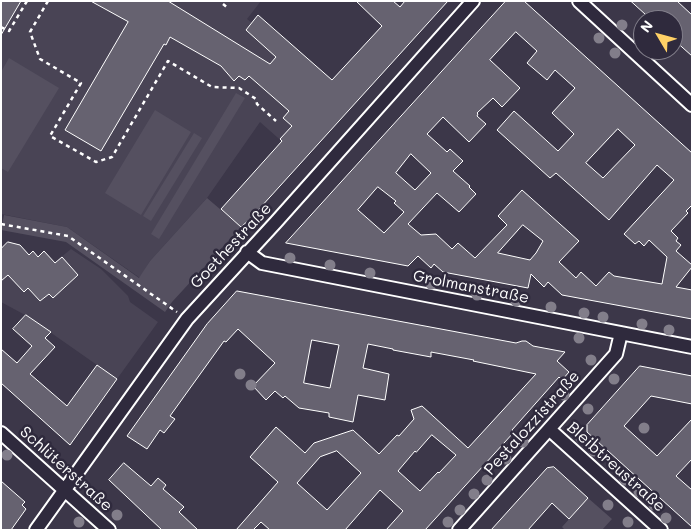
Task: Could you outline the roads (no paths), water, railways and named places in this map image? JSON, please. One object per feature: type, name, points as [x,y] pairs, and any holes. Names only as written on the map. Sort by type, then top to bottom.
[{"type":"street","name":"Goethestraße","points":[[36,530],[186,319],[473,1]]},
{"type":"street","points":[[579,1],[692,105]]},
{"type":"street","name":"Grolmanstraße","points":[[247,252],[262,263],[692,347]]},
{"type":"street","name":"Pestalozzistraße","points":[[458,530],[616,354],[621,333]]},
{"type":"street","name":"Bleibtreustraße","points":[[550,429],[661,530]]},
{"type":"street","name":"Schlüterstraße","points":[[1,433],[109,530]]}]
